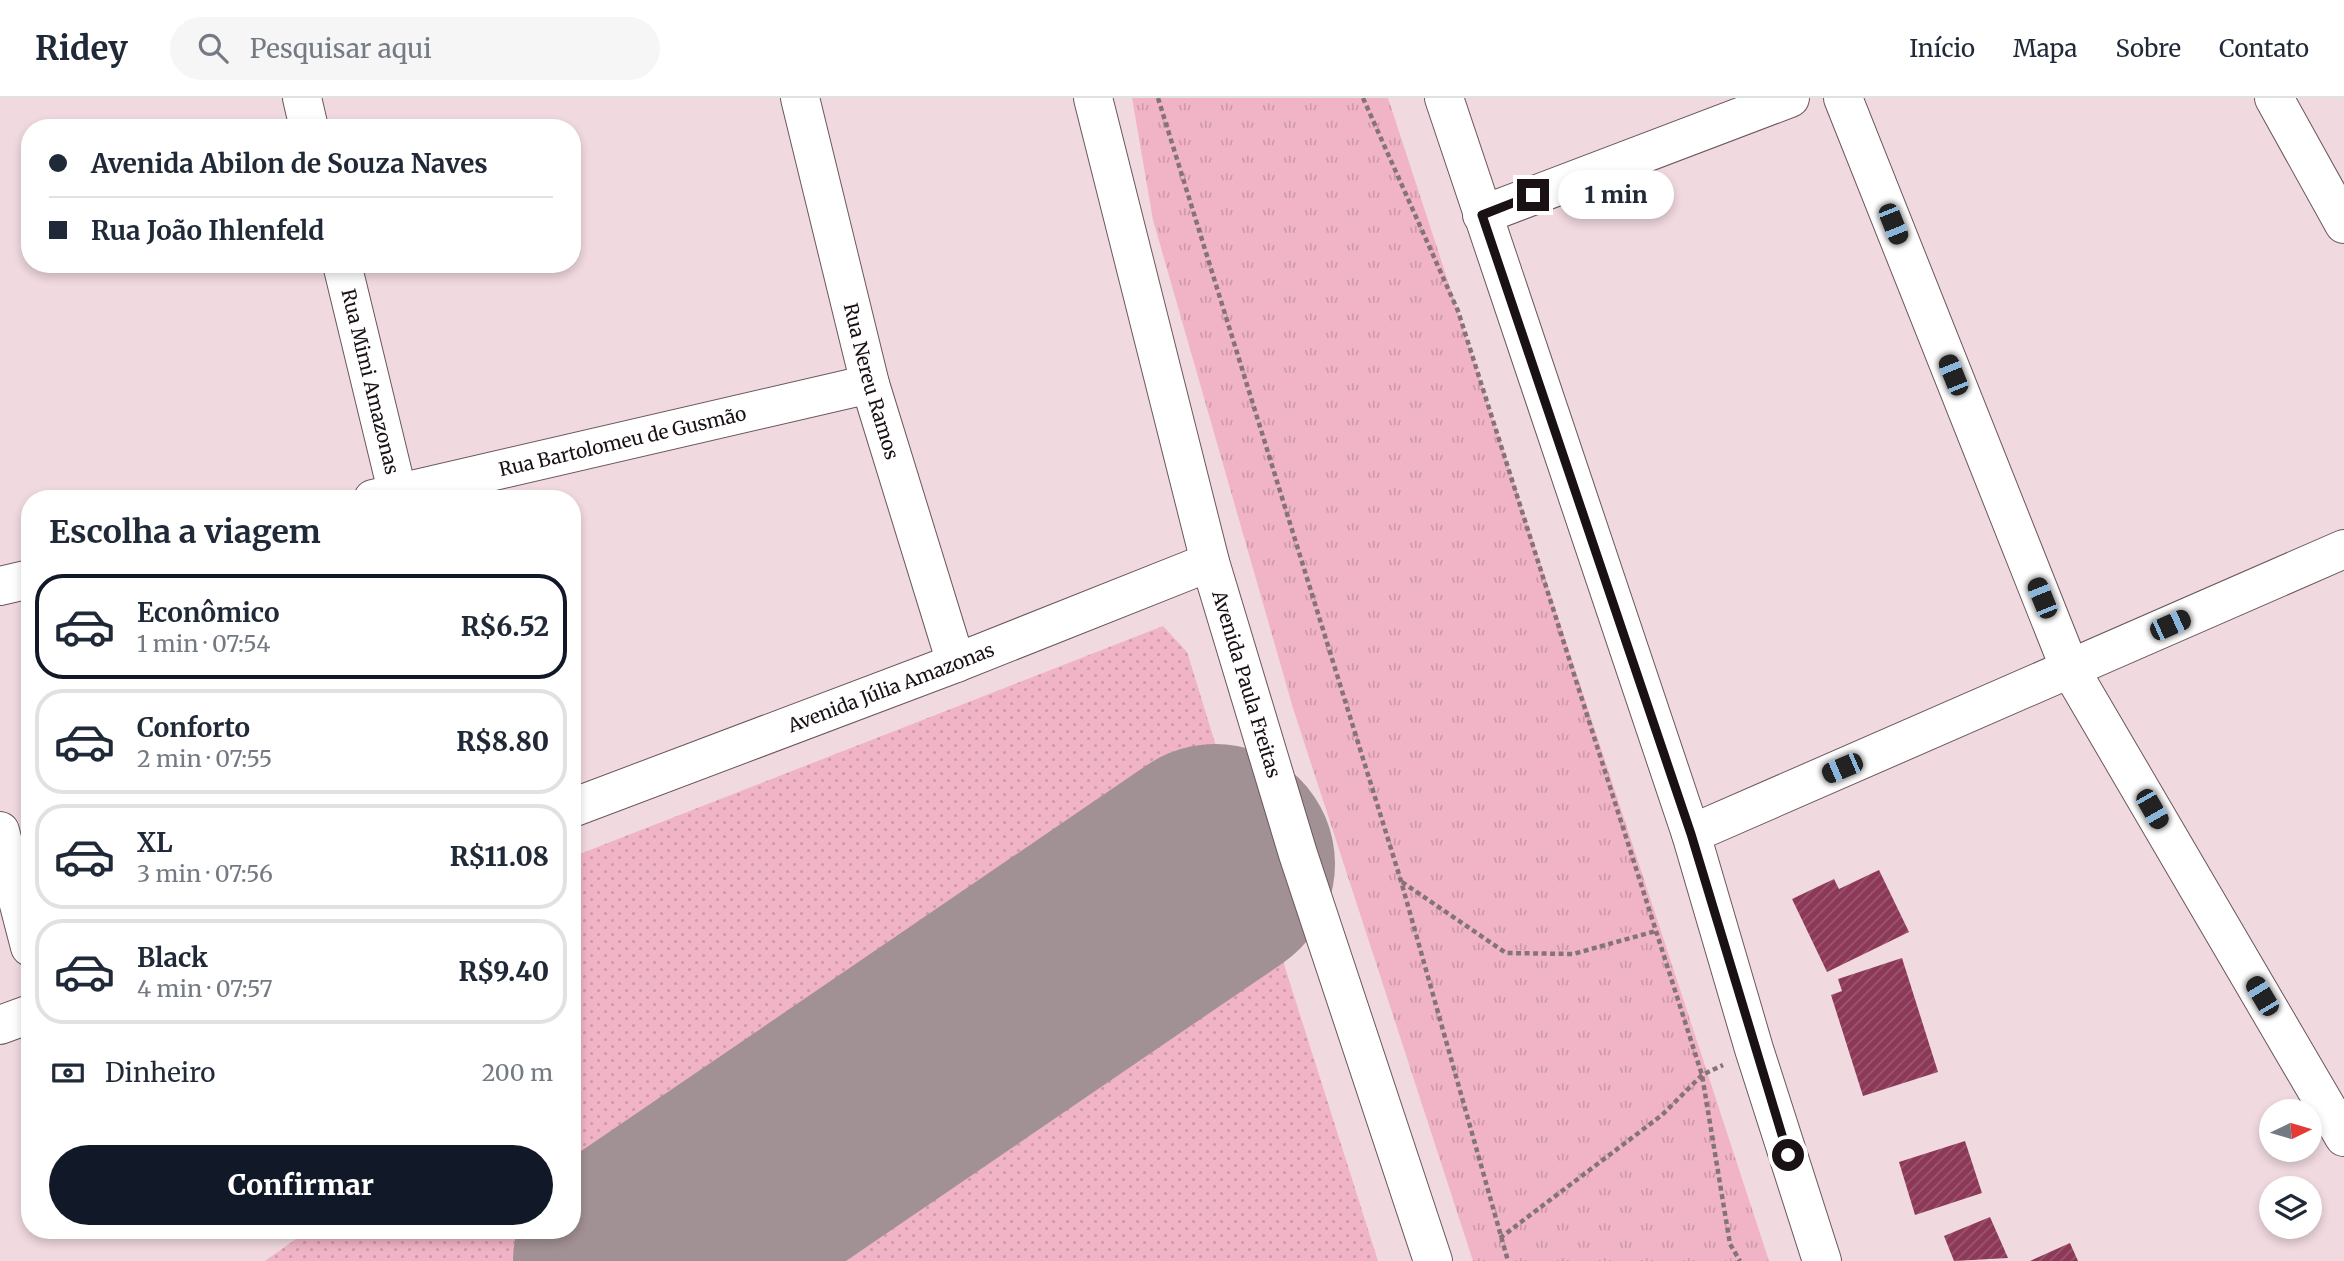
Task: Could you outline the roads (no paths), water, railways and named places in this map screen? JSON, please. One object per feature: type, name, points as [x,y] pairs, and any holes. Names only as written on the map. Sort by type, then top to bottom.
[{"type":"street","points":[[302,98],[307,119]]},
{"type":"street","name":"Rua Nereu Ramos","points":[[800,98],[870,384],[956,663]]},
{"type":"street","name":"Avenida Paula Freitas","points":[[1093,98],[1210,562],[1298,855],[1433,1261]]},
{"type":"street","points":[[1444,98],[1691,834],[1754,1049],[1822,1261]]},
{"type":"street","points":[[1482,215],[1790,98]]},
{"type":"street","points":[[1843,98],[2070,669],[2344,1137]]},
{"type":"street","points":[[2274,98],[2344,223]]},
{"type":"street","name":"Rua Mimi Amazonas","points":[[344,273],[389,490]]},
{"type":"street","name":"Rua Bartolomeu de Gusmão","points":[[420,490],[870,384]]},
{"type":"street","points":[[1691,834],[2344,549]]},
{"type":"street","name":"Avenida Júlia Amazonas","points":[[581,805],[956,663],[1210,562]]},
{"type":"street","points":[[0,586],[21,581]]},
{"type":"street","points":[[0,831],[21,912]]},
{"type":"street","points":[[0,1025],[21,1017]]}]
